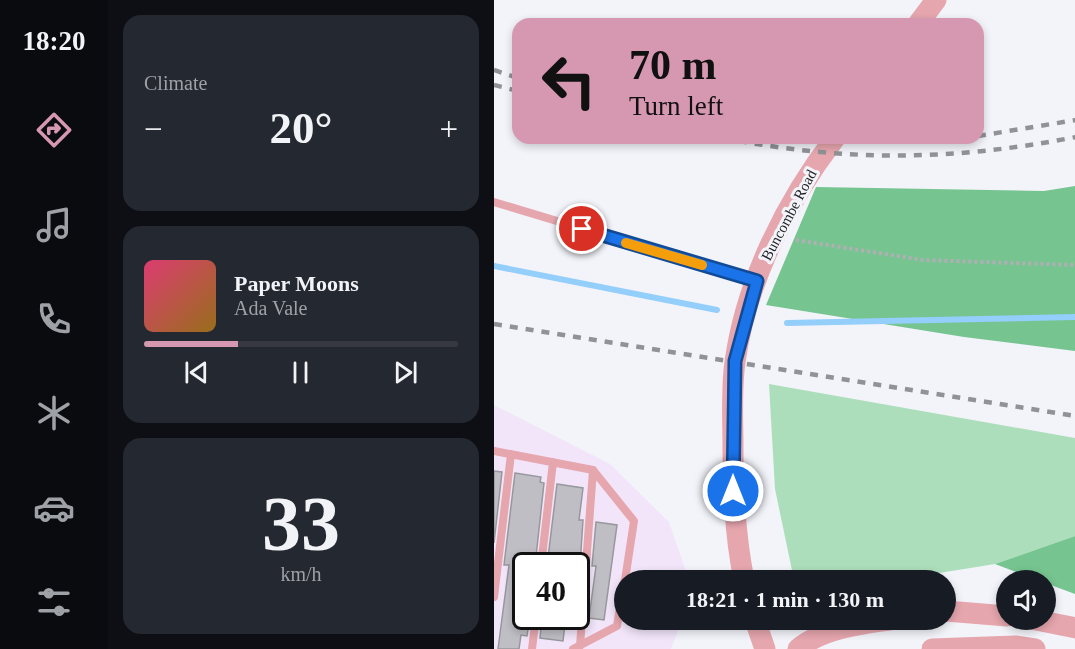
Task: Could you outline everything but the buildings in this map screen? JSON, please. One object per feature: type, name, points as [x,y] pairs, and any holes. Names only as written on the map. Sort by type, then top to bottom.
[{"type":"street","points":[[922,18],[935,0]]},
{"type":"street","name":"Buncombe Road","points":[[742,570],[735,529],[733,384],[739,341],[757,281],[776,234],[804,181],[831,144]]},
{"type":"street","points":[[956,612],[996,614]]},
{"type":"street","points":[[1056,624],[1076,628]]},
{"type":"street","points":[[758,630],[765,649]]},
{"type":"street","points":[[798,649],[809,639],[842,630]]},
{"type":"street","points":[[932,649],[1015,646],[1035,649]]},
{"type":"lane","points":[[494,202],[757,281]]},
{"type":"lane","points":[[494,451],[593,470],[634,521],[627,570]]},
{"type":"lane","points":[[494,597],[510,454]]},
{"type":"lane","points":[[543,552],[553,462]]},
{"type":"lane","points":[[576,647],[593,470]]},
{"type":"lane","points":[[576,647],[614,628]]},
{"type":"lane","points":[[532,649],[534,630]]},
{"type":"path","points":[[776,234],[806,243],[923,260],[1076,265]]},
{"type":"shaded area","points":[[494,405],[610,464],[669,522],[686,570],[614,570],[614,630],[678,630],[671,649],[494,649]]},
{"type":"green space","points":[[1075,186],[1075,351],[964,337],[766,305],[816,187],[1044,191]]},
{"type":"green space","points":[[769,384],[1075,438],[1075,536],[995,564],[956,570],[792,570],[775,489]]},
{"type":"green space","points":[[1075,536],[1075,594],[1056,587],[1056,570],[1011,570],[995,564]]},
{"type":"waterway","points":[[494,266],[717,310]]},
{"type":"waterway","points":[[787,323],[1076,317]]},
{"type":"railway","points":[[494,70],[512,76]]},
{"type":"railway","points":[[494,85],[512,90]]},
{"type":"railway","points":[[984,135],[1076,120]]},
{"type":"railway","points":[[758,144],[856,155],[900,156],[986,151],[1076,137]]},
{"type":"railway","points":[[494,324],[1076,416]]},
{"type":"slow traffic","points":[[626,243],[702,265]]},
{"type":"route","points":[[582,229],[757,281],[749,303],[735,361],[733,491]]}]
